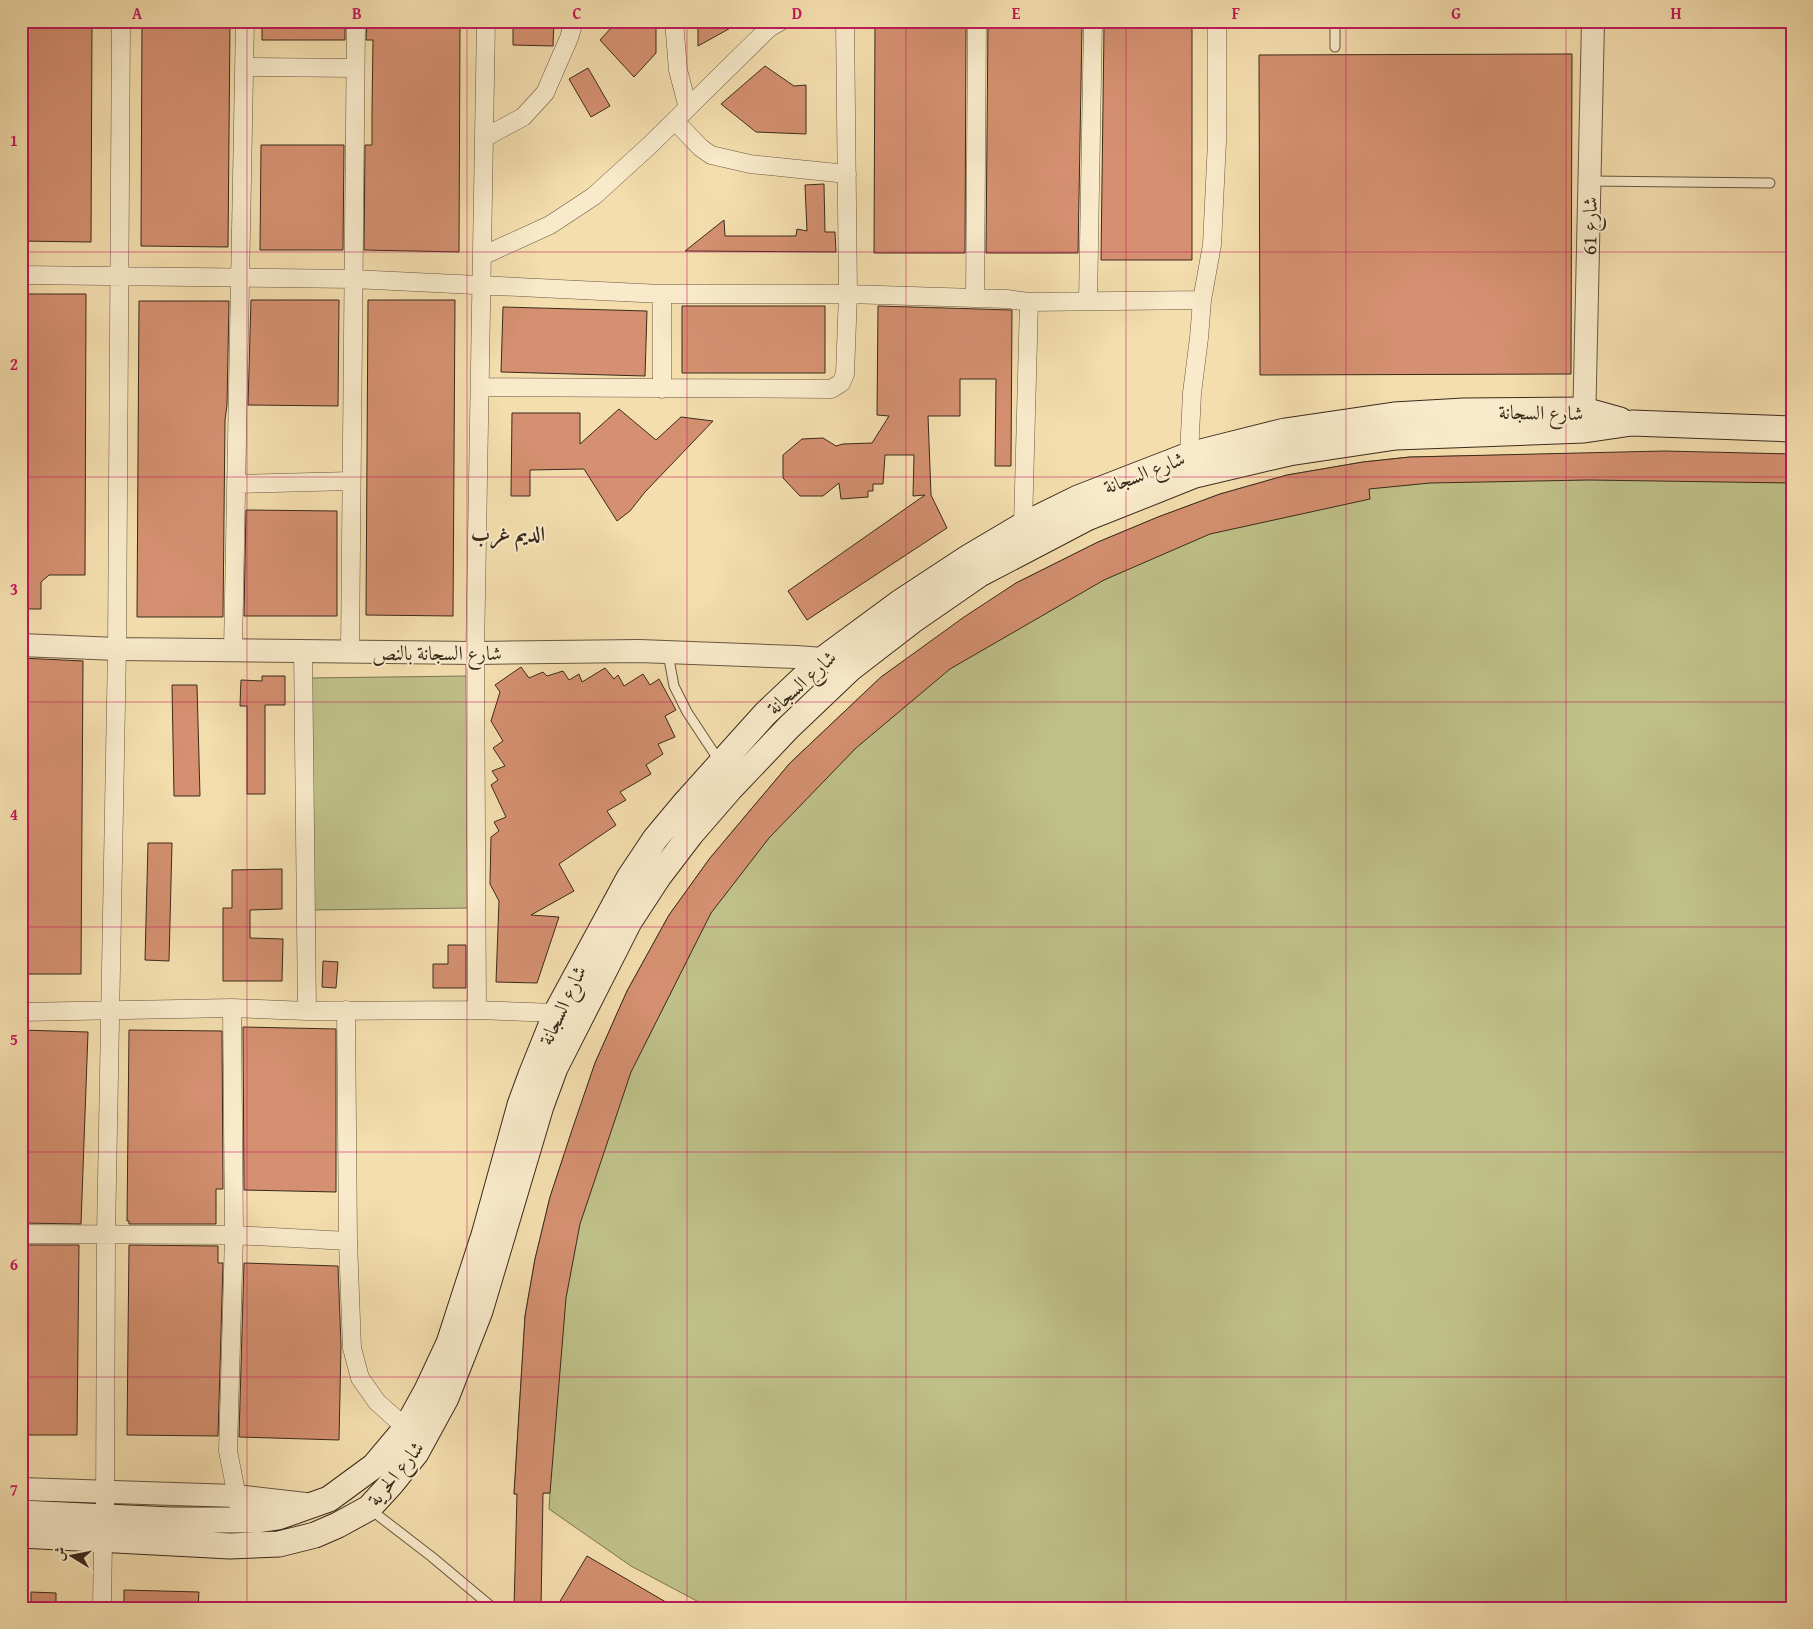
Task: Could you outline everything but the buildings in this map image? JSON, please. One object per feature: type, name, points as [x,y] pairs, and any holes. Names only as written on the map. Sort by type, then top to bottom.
[{"type":"main road","name":"شارع السجانة","points":[[530,1106],[556,1012],[629,878],[656,839],[720,763],[765,714],[823,659],[899,603],[969,557],[1023,525],[1078,498],[1189,454],[1285,432],[1394,415],[1464,411],[1632,423],[1792,429]]},
{"type":"main road","name":"شارع السجانة","points":[[530,1106],[555,1068],[587,1001],[629,922],[659,876],[691,834],[730,789],[789,727],[851,668],[912,621],[980,574],[1087,518],[1195,476],[1289,453],[1396,437],[1584,420]]},
{"type":"main road","name":"شارع الحرية","points":[[21,1513],[242,1521],[278,1517],[329,1499],[374,1466],[406,1428],[427,1390],[449,1343],[484,1235],[530,1106]]},
{"type":"main road","name":"شارع الحرية","points":[[21,1535],[105,1516],[247,1546],[279,1544],[315,1534],[338,1525],[369,1508],[416,1453],[446,1398],[480,1311],[530,1106]]},
{"type":"street","points":[[102,1608],[105,1516],[106,1234],[117,649],[121,21]]},
{"type":"street","points":[[233,650],[245,21]]},
{"type":"street","points":[[350,651],[356,21]]},
{"type":"street","points":[[477,1010],[475,653],[486,21]]},
{"type":"street","points":[[484,138],[523,117],[545,94],[569,38],[574,21]]},
{"type":"street","points":[[674,21],[678,70],[688,108]]},
{"type":"street","points":[[482,256],[550,225],[580,206],[613,179],[675,121],[769,28],[781,21]]},
{"type":"street","points":[[480,387],[831,389],[842,384],[845,374],[848,294],[845,21]]},
{"type":"street","points":[[975,298],[977,21]]},
{"type":"street","points":[[1088,300],[1094,21]]},
{"type":"street","points":[[1189,454],[1192,393],[1202,300],[1212,245],[1217,142],[1217,21]]},
{"type":"street","name":"شارع 61","points":[[1584,420],[1593,21]]},
{"type":"street","points":[[244,67],[355,68]]},
{"type":"street","points":[[675,121],[701,148],[711,155],[750,164],[847,174]]},
{"type":"street","points":[[21,275],[353,279],[482,287],[662,294],[848,294],[975,298],[1029,302],[1202,300]]},
{"type":"street","points":[[662,294],[662,389]]},
{"type":"street","points":[[1023,525],[1029,302]]},
{"type":"street","points":[[237,484],[352,481]]},
{"type":"street","name":"شارع السجانة بالنص","points":[[21,645],[117,649],[475,653],[639,651],[823,659],[851,668]]},
{"type":"street","points":[[303,650],[307,1011]]},
{"type":"street","points":[[232,1008],[234,1236],[228,1451],[247,1546]]},
{"type":"street","points":[[21,1012],[232,1008],[307,1011],[477,1010],[556,1012]]},
{"type":"street","points":[[346,1010],[348,1241],[352,1348],[360,1378],[377,1402],[406,1428]]},
{"type":"street","points":[[21,1234],[234,1236],[348,1241]]},
{"type":"street","points":[[21,1489],[105,1516],[236,1496],[315,1505]]},
{"type":"lane","points":[[1335,21],[1335,47]]},
{"type":"lane","points":[[1589,181],[1770,183]]},
{"type":"lane","points":[[668,652],[674,686],[687,712],[720,763]]},
{"type":"lane","points":[[369,1508],[493,1608]]},
{"type":"green space","points":[[1562,454],[1792,454],[1792,1608],[710,1608],[631,1566],[549,1509],[550,1493],[514,1494],[525,1316],[535,1259],[550,1197],[595,1063],[627,991],[669,915],[710,858],[790,763],[881,677],[1016,583],[1098,542],[1158,517],[1220,494],[1287,475],[1363,462],[1410,457]]},
{"type":"green space","points":[[468,676],[471,908],[310,910],[308,678]]},
{"type":"district","name":"الديم غرب","points":[[508,533]]}]
